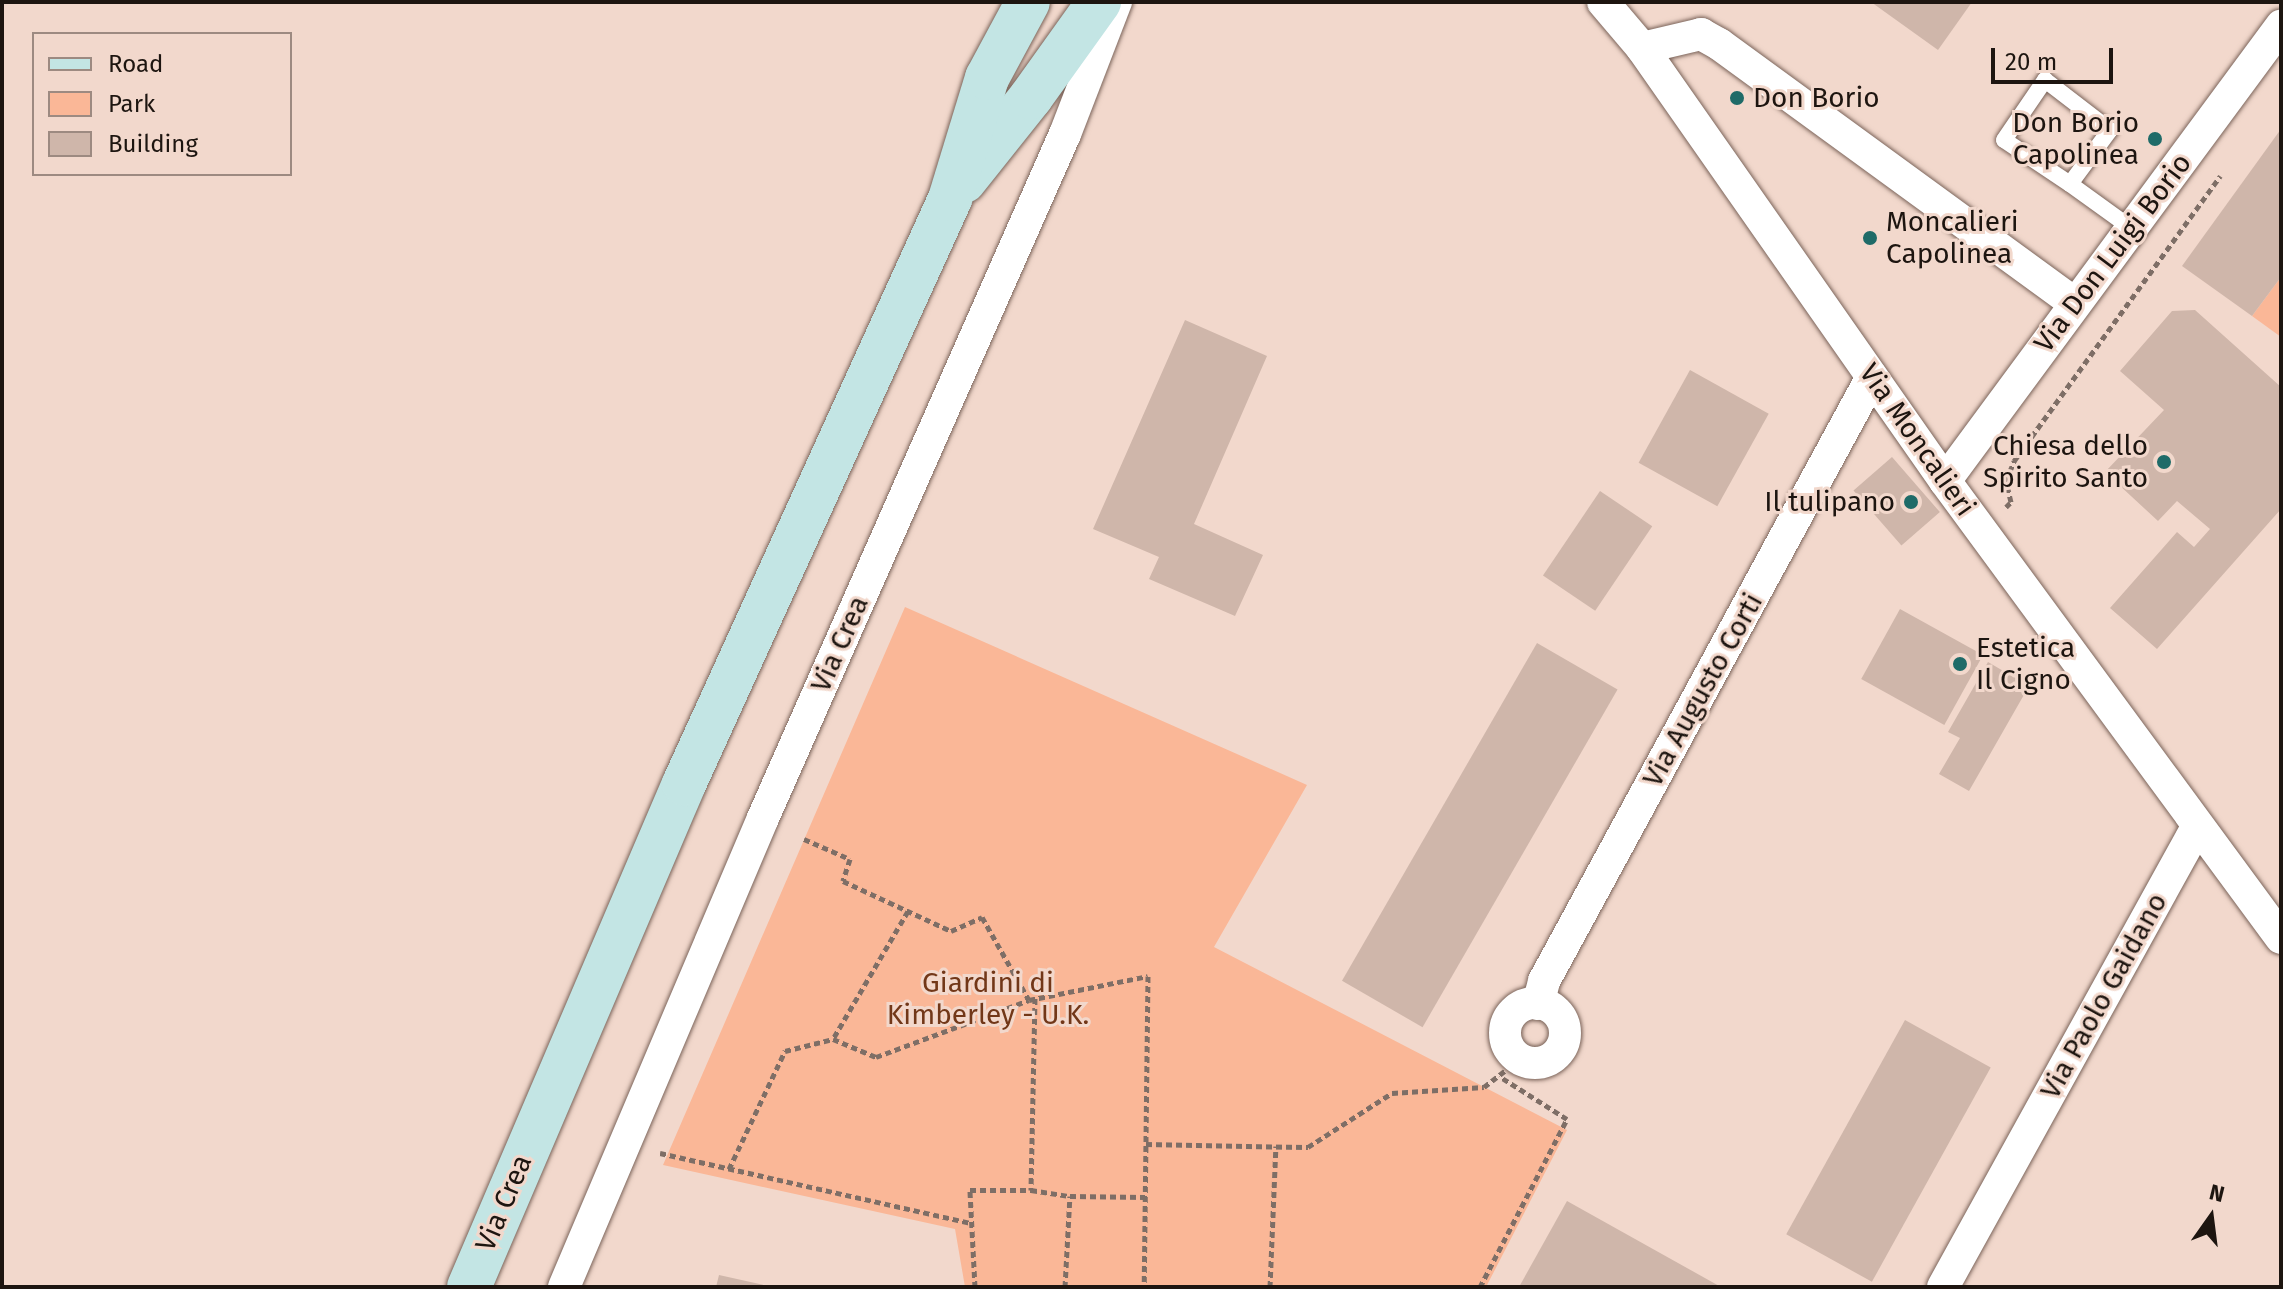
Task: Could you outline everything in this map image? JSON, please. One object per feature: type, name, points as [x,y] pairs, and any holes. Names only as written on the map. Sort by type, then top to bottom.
[{"type":"street","name":"Via Crea","points":[[469,1287],[678,798],[950,199],[987,78],[1028,2]]},
{"type":"street","name":"Via Crea","points":[[950,199],[1031,97],[1099,2]]},
{"type":"street","name":"Via Crea","points":[[564,1287],[763,818],[1065,134],[1116,2]]},
{"type":"street","name":"Via Moncalieri","points":[[1603,2],[1642,48],[1945,481],[2197,827]]},
{"type":"street","name":"Via Don Luigi Borio","points":[[1945,481],[2281,26]]},
{"type":"street","points":[[1642,48],[1701,34],[1719,44],[2074,303]]},
{"type":"street","name":"Via Augusto Corti","points":[[1538,1004],[1544,981],[1872,377]]},
{"type":"street","points":[[2197,827],[2281,938]]},
{"type":"street","name":"Via Paolo Gaidano","points":[[1943,1287],[2197,827]]},
{"type":"street","points":[[1538,1004],[1547,1006],[1562,1019],[1565,1028],[1562,1047],[1548,1061],[1509,1067],[1507,1024],[1519,1009],[1538,1004]]},
{"type":"lane","points":[[2070,184],[2110,130],[2045,80],[2004,140],[2131,228]]},
{"type":"path","points":[[2014,461],[2227,166]]},
{"type":"path","points":[[804,839],[850,859],[843,881],[951,931],[982,917],[1032,999],[1031,1190]]},
{"type":"path","points":[[833,1039],[908,911]]},
{"type":"path","points":[[729,1169],[785,1051],[833,1039],[876,1057],[1032,999],[1148,976],[1144,1287]]},
{"type":"path","points":[[1146,1144],[1308,1147],[1392,1093],[1484,1087],[1509,1067],[1567,1119],[1480,1287]]},
{"type":"path","points":[[624,1145],[970,1223]]},
{"type":"path","points":[[1270,1287],[1276,1146]]},
{"type":"path","points":[[975,1287],[970,1190],[1031,1190],[1070,1196],[1145,1197]]},
{"type":"path","points":[[1065,1287],[1070,1196]]},
{"type":"green space","points":[[2281,277],[2281,337],[2252,316]]},
{"type":"green space","name":"Giardini di Kimberley - U.K.","points":[[905,607],[1307,785],[1214,947],[1567,1130],[1486,1287],[965,1287],[955,1229],[663,1165]]},
{"type":"building","points":[[1871,2],[1972,2],[1938,50]]},
{"type":"building","points":[[2281,129],[2281,277],[2252,316],[2182,266]]},
{"type":"building","points":[[2195,310],[2281,387],[2281,509],[2157,649],[2110,608],[2177,532],[2194,547],[2210,529],[2177,501],[2158,521],[2105,472],[2164,410],[2120,371],[2172,311]]},
{"type":"building","points":[[1185,320],[1267,356],[1194,524],[1263,555],[1235,616],[1149,579],[1159,557],[1093,529]]},
{"type":"building","points":[[1690,370],[1769,414],[1717,506],[1639,463]]},
{"type":"building","points":[[1892,457],[1940,512],[1901,546],[1854,490]]},
{"type":"building","points":[[1600,491],[1652,526],[1595,611],[1543,576]]},
{"type":"building","points":[[1900,609],[1983,655],[1944,725],[1861,679]]},
{"type":"building","points":[[1537,643],[1618,690],[1423,1027],[1342,981]]},
{"type":"building","points":[[1988,662],[2029,686],[1969,791],[1939,774],[1960,738],[1948,732]]},
{"type":"building","points":[[1905,1020],[1991,1068],[1872,1282],[1786,1234]]},
{"type":"building","points":[[1567,1201],[1721,1287],[1519,1287]]},
{"type":"building","points":[[719,1275],[768,1286],[716,1287]]},
{"type":"place","name":"Don Borio","points":[[1737,98]]},
{"type":"place","name":"Don Borio Capolinea","points":[[2155,139]]},
{"type":"place","name":"Moncalieri Capolinea","points":[[1870,238]]},
{"type":"place","name":"Chiesa dello Spirito Santo","points":[[2164,462]]},
{"type":"place","name":"Il tulipano","points":[[1911,502]]},
{"type":"place","name":"Estetica Il Cigno","points":[[1960,664]]}]
